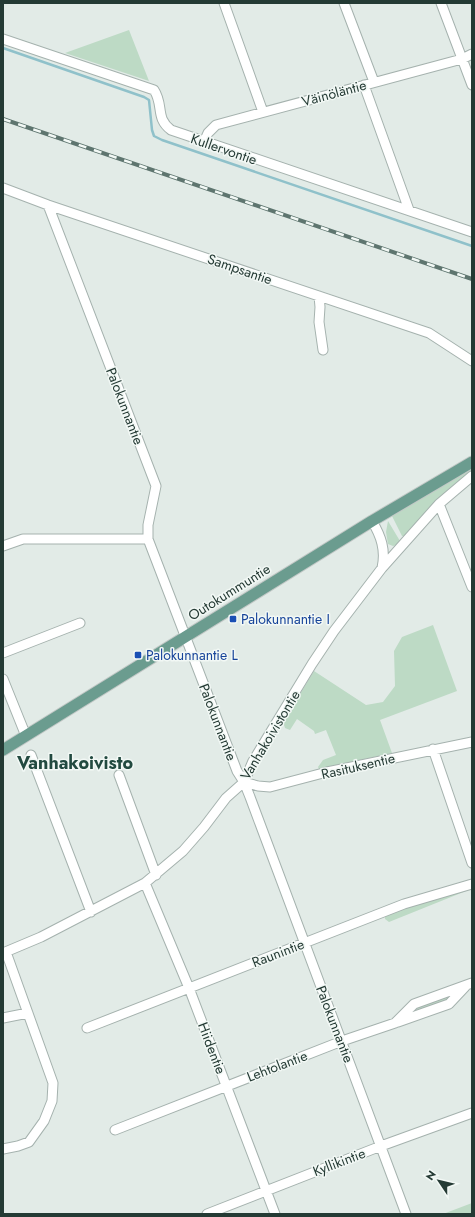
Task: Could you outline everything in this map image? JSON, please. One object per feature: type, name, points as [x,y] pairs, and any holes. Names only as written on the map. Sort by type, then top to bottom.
[{"type":"main road","name":"Outokummuntie","points":[[3,750],[184,636],[372,521],[472,462]]},
{"type":"street","points":[[224,3],[263,112]]},
{"type":"street","points":[[344,3],[374,82]]},
{"type":"street","points":[[441,3],[472,84]]},
{"type":"street","name":"Kullervontie","points":[[3,39],[154,90],[158,96],[161,117],[164,125],[171,130],[472,232]]},
{"type":"street","name":"Väinöläntie","points":[[204,142],[208,133],[216,125],[472,54]]},
{"type":"street","points":[[364,85],[409,210]]},
{"type":"street","name":"Sampsantie","points":[[3,188],[48,205],[429,334],[472,361]]},
{"type":"street","name":"Palokunnantie","points":[[48,205],[156,486],[148,525],[148,539],[237,771],[244,782],[406,1214]]},
{"type":"street","points":[[319,296],[319,322],[323,350]]},
{"type":"street","name":"Vanhakoivistontie","points":[[4,953],[41,937],[145,883],[183,851],[226,798],[244,782],[253,761],[312,664],[334,631],[382,568],[439,504],[472,476]]},
{"type":"street","points":[[439,504],[472,587]]},
{"type":"street","points":[[372,521],[380,534],[383,547],[384,557],[382,568]]},
{"type":"street","points":[[3,546],[23,539],[148,539]]},
{"type":"street","points":[[3,653],[80,623]]},
{"type":"street","points":[[3,679],[26,736]]},
{"type":"street","name":"Rasituksentie","points":[[244,782],[258,786],[270,787],[327,772],[472,742]]},
{"type":"street","points":[[433,749],[472,863]]},
{"type":"street","points":[[30,755],[91,912]]},
{"type":"street","points":[[119,776],[156,874]]},
{"type":"street","name":"Hiidentie","points":[[145,883],[189,988],[275,1214]]},
{"type":"street","name":"Raunintie","points":[[87,1028],[404,904],[472,884]]},
{"type":"street","points":[[3,1149],[29,1142],[44,1121],[52,1101],[53,1083],[28,1013],[4,953]]},
{"type":"street","name":"Lehtolantie","points":[[115,1130],[226,1086],[395,1023],[414,1004],[469,984]]},
{"type":"street","points":[[3,1018],[28,1013]]},
{"type":"street","name":"Kyllikintie","points":[[206,1214],[381,1146],[472,1113]]},
{"type":"green space","points":[[129,30],[149,81],[65,53]]},
{"type":"green space","points":[[472,469],[472,472],[436,501],[404,536],[402,536],[392,516],[400,509]]},
{"type":"green space","points":[[388,521],[400,541],[397,545],[393,546],[388,544],[386,532]]},
{"type":"green space","points":[[433,625],[457,691],[380,720],[392,753],[319,769],[318,767],[323,760],[336,755],[326,730],[315,734],[314,731],[297,719],[290,730],[285,728],[283,722],[314,671],[366,705],[383,702],[395,686],[394,651],[402,637]]},
{"type":"green space","points":[[466,889],[466,891],[389,922],[385,919],[385,916],[428,900]]},
{"type":"green space","points":[[443,996],[448,998],[445,1003],[420,1011],[416,1009],[418,1005]]},
{"type":"green space","points":[[472,1203],[472,1214],[443,1214]]},
{"type":"waterway","points":[[3,48],[144,97],[149,100],[154,136],[162,140],[472,246]]},
{"type":"railway","points":[[3,119],[472,279]]},
{"type":"place","name":"Palokunnantie I","points":[[233,619]]},
{"type":"place","name":"Palokunnantie L","points":[[138,655]]},
{"type":"district","name":"Vanhakoivisto","points":[[75,763]]}]
